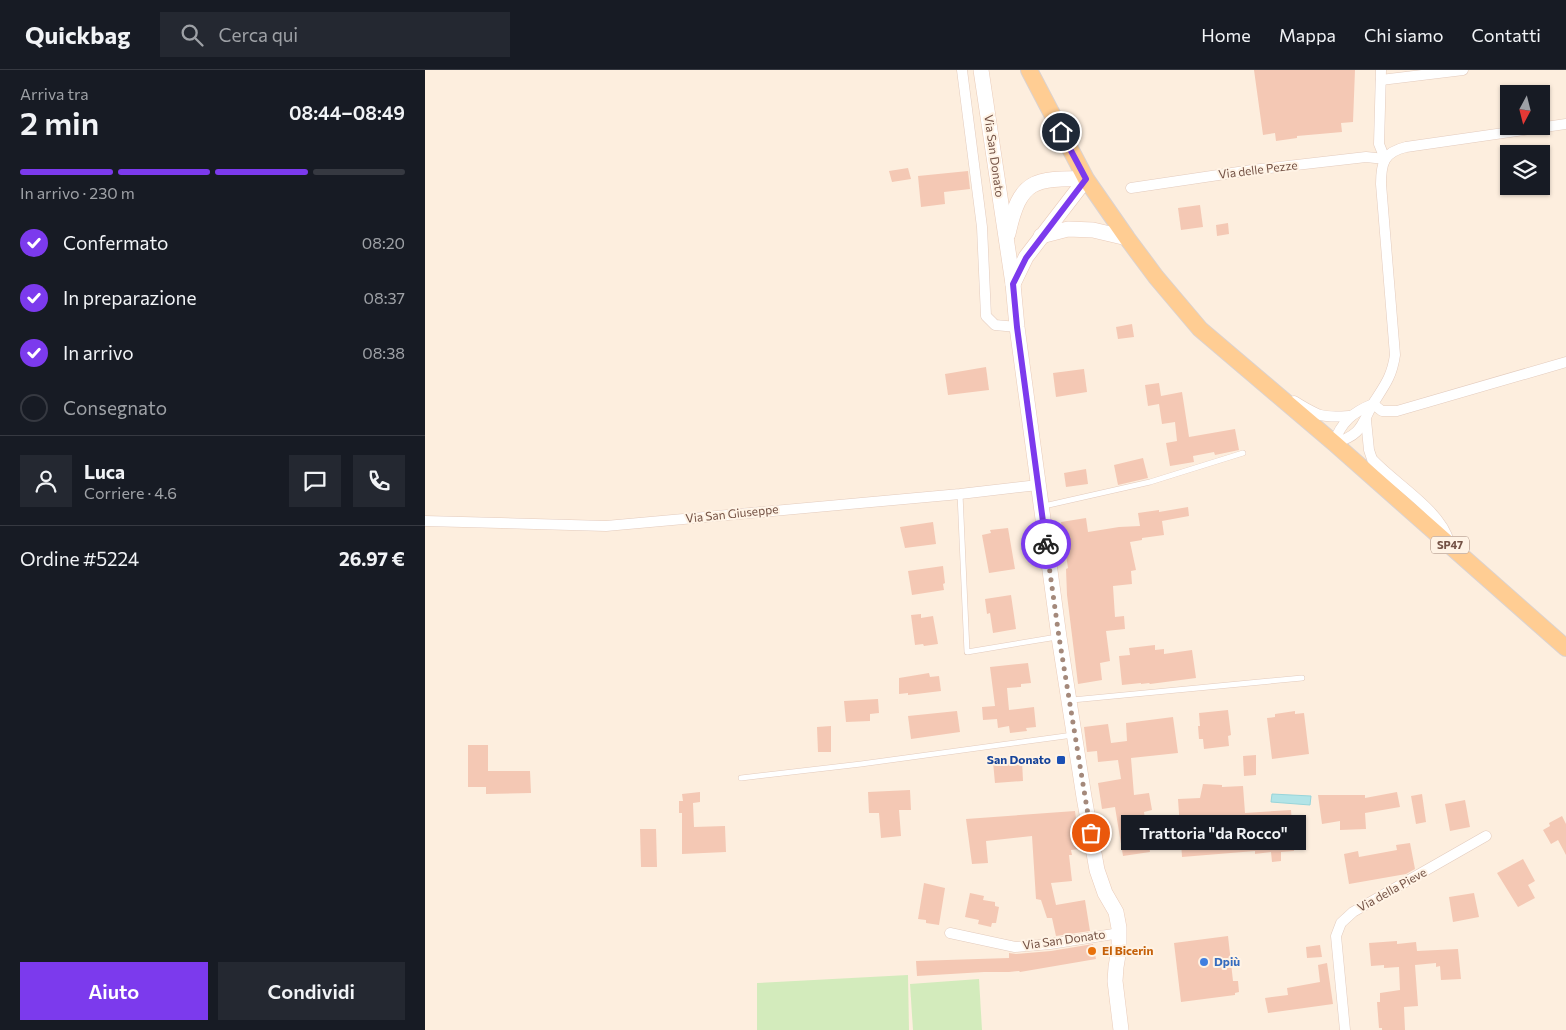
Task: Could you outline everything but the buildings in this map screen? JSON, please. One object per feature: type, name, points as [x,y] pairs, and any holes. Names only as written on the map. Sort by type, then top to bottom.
[{"type":"main road","name":"SP47","points":[[1029,70],[1086,179],[1156,277],[1200,329],[1334,443],[1566,648]]},
{"type":"street","points":[[962,70],[983,227],[986,316],[995,325],[1017,327]]},
{"type":"street","name":"Via San Donato","points":[[981,70],[1013,284],[1038,485],[1074,734],[1097,870],[1105,893],[1115,912],[1120,933],[1115,981],[1121,1030]]},
{"type":"street","points":[[1385,159],[1379,144],[1381,75],[1421,76],[1463,70]]},
{"type":"street","points":[[1334,443],[1351,437],[1366,420],[1373,404],[1388,380],[1395,355],[1381,184],[1381,169],[1385,159],[1394,150],[1406,147],[1566,124]]},
{"type":"street","name":"Via delle Pezze","points":[[1131,188],[1261,169],[1366,157],[1385,159]]},
{"type":"street","name":"Via San Donato","points":[[1006,242],[1015,208],[1023,192],[1037,182],[1053,178],[1086,179]]},
{"type":"street","points":[[1013,284],[1026,258],[1041,236],[1086,179]]},
{"type":"street","points":[[1041,236],[1068,229],[1093,230],[1127,238]]},
{"type":"street","points":[[1226,351],[1295,402],[1313,413],[1324,417],[1349,416],[1373,404]]},
{"type":"street","points":[[1373,404],[1382,411],[1397,411],[1566,362]]},
{"type":"street","points":[[1334,443],[1341,426],[1349,416]]},
{"type":"street","points":[[1366,420],[1369,450],[1372,459],[1433,514],[1445,530],[1450,546]]},
{"type":"street","name":"Via San Giuseppe","points":[[425,521],[606,526],[960,494],[1038,485]]},
{"type":"street","name":"Via della Pieve","points":[[1345,1030],[1336,936],[1341,923],[1353,912],[1486,836]]},
{"type":"street","name":"Via San Donato","points":[[950,933],[1015,947],[1050,944],[1120,933]]},
{"type":"lane","points":[[1041,507],[1150,482],[1243,453]]},
{"type":"lane","points":[[960,494],[967,652],[1059,637]]},
{"type":"lane","points":[[1069,701],[1302,678]]},
{"type":"lane","points":[[741,778],[861,764],[1074,734]]},
{"type":"green space","points":[[908,975],[909,1030],[757,1030],[757,983]]},
{"type":"green space","points":[[979,979],[982,1030],[913,1030],[910,984]]},
{"type":"water","points":[[1272,794],[1311,796],[1310,805],[1271,802]]},
{"type":"way so far","points":[[1046,544],[1091,833]]},
{"type":"place","name":"San Donato","points":[[1061,760]]},
{"type":"place","name":"Trattoria \"da Rocco\"","points":[[1091,833]]},
{"type":"place","name":"El Bicerin","points":[[1092,951]]},
{"type":"place","name":"Dpiù","points":[[1204,962]]},
{"type":"route","points":[[1046,544],[1013,284],[1026,258],[1041,236],[1086,179],[1061,132]]}]
